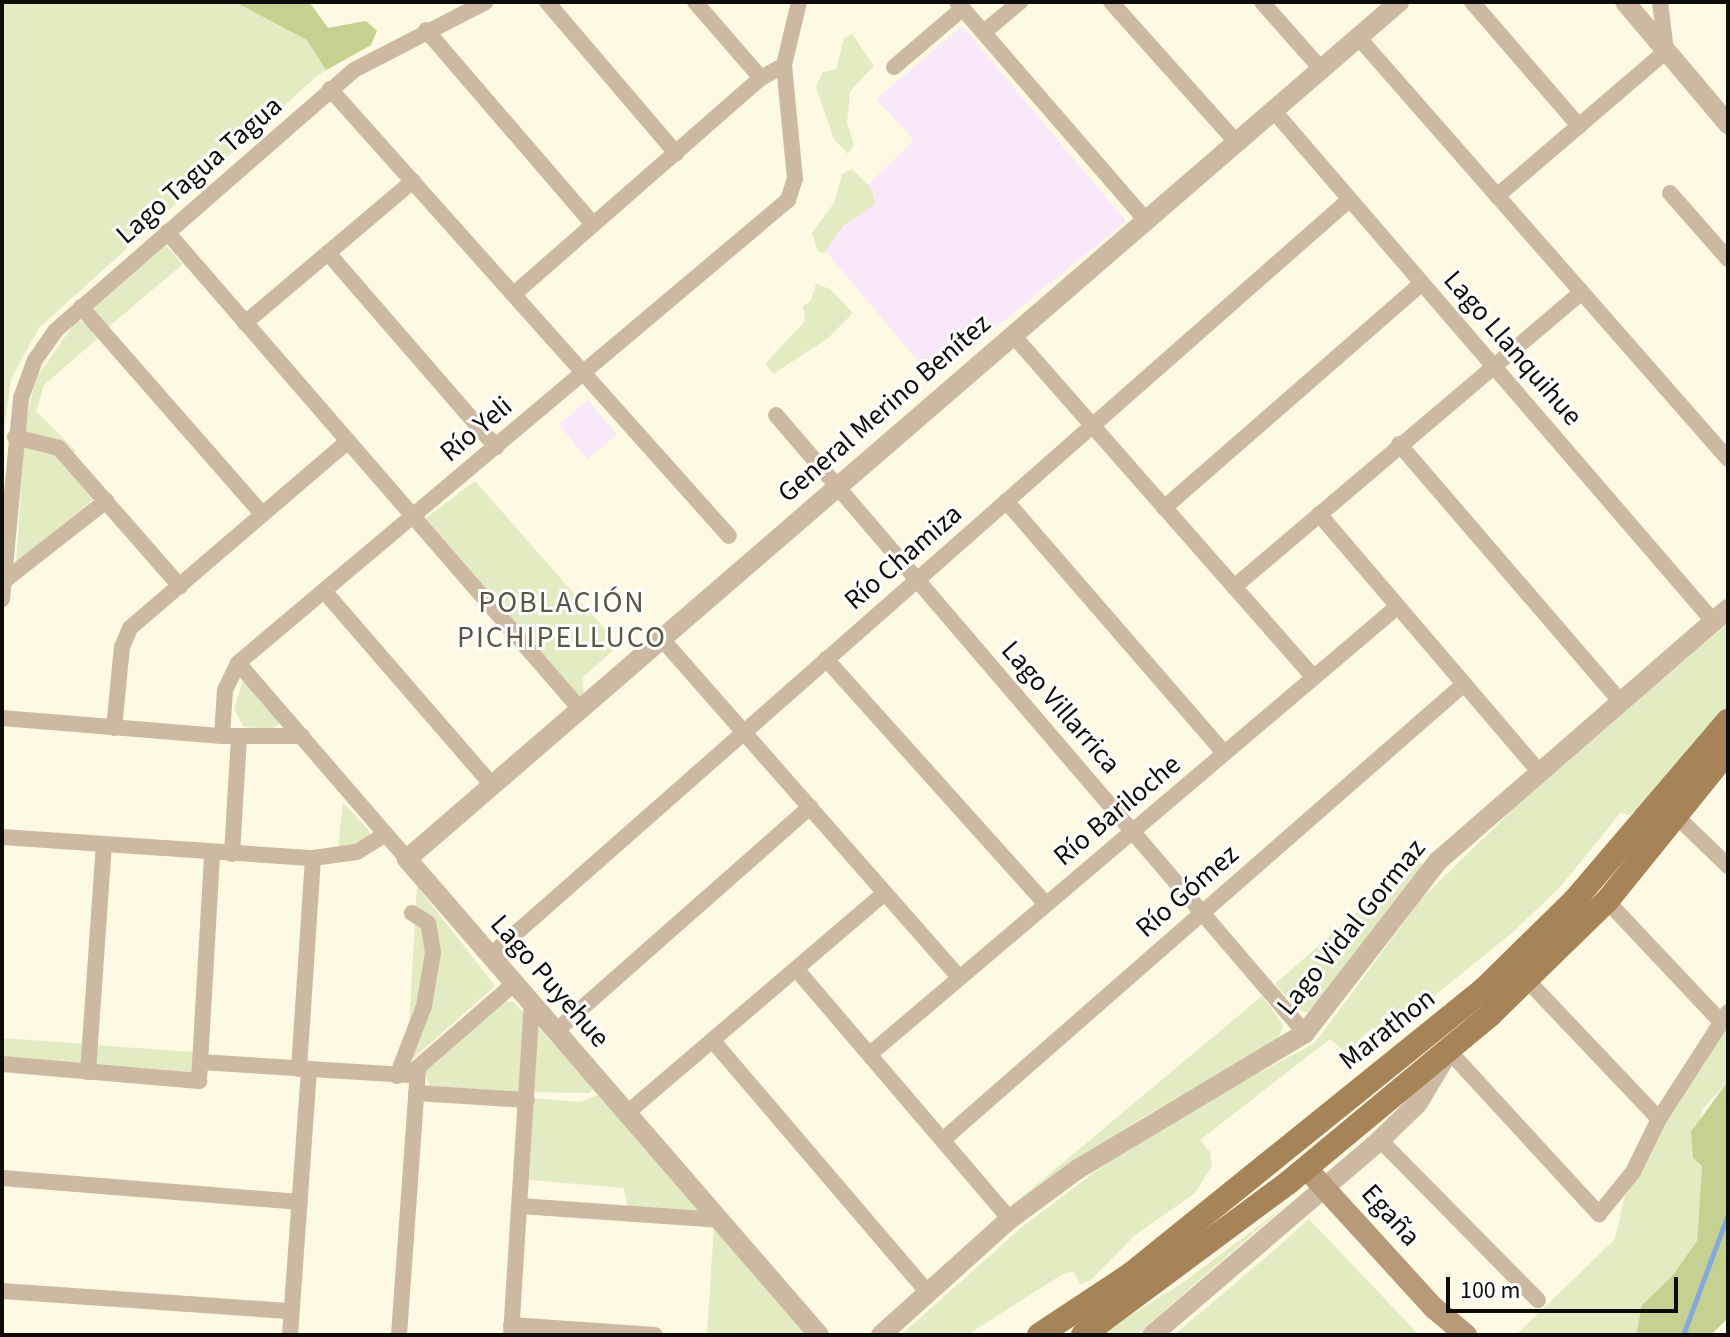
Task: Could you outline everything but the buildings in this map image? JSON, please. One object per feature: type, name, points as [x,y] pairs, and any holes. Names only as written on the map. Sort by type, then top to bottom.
[{"type":"main road","name":"Marathon","points":[[1039,1335],[1131,1274],[1465,1005],[1539,937],[1728,721]]},
{"type":"main road","name":"Marathon","points":[[1083,1335],[1306,1168],[1449,1051],[1528,981],[1607,901],[1675,815],[1725,762]]},
{"type":"main road","points":[[1263,1168],[1306,1168],[1305,1140],[1311,1128]]},
{"type":"main road","name":"Egaña","points":[[1306,1168],[1434,1308],[1466,1335]]},
{"type":"street","name":"Lago Tagua Tagua","points":[[2,599],[15,437],[21,398],[35,360],[81,307],[330,89],[365,62],[486,2]]},
{"type":"street","points":[[547,2],[676,153]]},
{"type":"street","points":[[695,2],[761,78]]},
{"type":"street","points":[[514,294],[761,78],[784,65],[799,2]]},
{"type":"street","points":[[984,32],[1020,2]]},
{"type":"street","points":[[1111,2],[1236,142]]},
{"type":"street","points":[[1262,2],[1321,69]]},
{"type":"street","name":"General Merino Benítez","points":[[407,859],[836,485],[1399,2]]},
{"type":"street","points":[[1472,2],[1579,126]]},
{"type":"street","points":[[1625,2],[1728,124]]},
{"type":"street","points":[[1660,2],[1666,51]]},
{"type":"street","points":[[894,67],[960,5],[1146,220]]},
{"type":"street","points":[[426,30],[593,224]]},
{"type":"street","points":[[1358,37],[1728,459]]},
{"type":"street","points":[[1497,196],[1666,51]]},
{"type":"street","name":"Río Yeli","points":[[232,854],[230,736],[225,690],[238,663],[782,207],[795,179],[784,65]]},
{"type":"street","points":[[330,89],[729,536]]},
{"type":"street","name":"Lago Llanquihue","points":[[1273,110],[1493,366],[1720,615]]},
{"type":"street","points":[[245,323],[413,181]]},
{"type":"street","points":[[1670,193],[1728,259]]},
{"type":"street","name":"Río Chamiza","points":[[491,955],[1350,199]]},
{"type":"street","points":[[167,232],[580,709]]},
{"type":"street","points":[[328,253],[496,447]]},
{"type":"street","points":[[1164,508],[1422,283]]},
{"type":"street","points":[[1234,587],[1582,292]]},
{"type":"street","points":[[81,307],[262,514]]},
{"type":"street","points":[[1012,334],[1313,677]]},
{"type":"street","name":"Lago Villarrica","points":[[776,415],[1305,1033]]},
{"type":"street","points":[[15,437],[59,448],[180,586]]},
{"type":"street","points":[[114,728],[125,637],[347,442]]},
{"type":"street","points":[[1399,444],[1619,700]]},
{"type":"street","points":[[4,581],[106,501]]},
{"type":"street","points":[[1006,501],[1224,753]]},
{"type":"street","points":[[1319,514],[1538,770]]},
{"type":"street","points":[[324,591],[492,785]]},
{"type":"street","name":"Río Bariloche","points":[[870,1054],[1398,606]]},
{"type":"street","name":"Lago Vidal Gormaz","points":[[881,1335],[926,1290],[1010,1219],[1145,1125],[1305,1033],[1413,887],[1538,770],[1720,615]]},
{"type":"street","points":[[661,638],[959,977]]},
{"type":"street","points":[[826,659],[1046,904]]},
{"type":"street","name":"Lago Puyehue","points":[[238,663],[819,1335]]},
{"type":"street","name":"Río Gómez","points":[[945,1138],[1464,684]]},
{"type":"street","points":[[2,718],[230,736],[302,736]]},
{"type":"street","points":[[556,1031],[810,807]]},
{"type":"street","points":[[1675,815],[1728,866]]},
{"type":"street","points":[[2,837],[313,858],[357,852],[386,834]]},
{"type":"street","points":[[88,1072],[104,845]]},
{"type":"street","points":[[2,1064],[199,1081],[212,853]]},
{"type":"street","points":[[290,1335],[300,1202],[313,858]]},
{"type":"street","points":[[627,1113],[885,893]]},
{"type":"street","points":[[1449,1051],[1599,1214],[1633,1172],[1659,1119],[1691,1077],[1724,1016],[1607,901]]},
{"type":"street","points":[[397,1076],[424,1006],[433,953],[428,923],[412,913]]},
{"type":"street","points":[[797,970],[945,1138],[1010,1219]]},
{"type":"street","points":[[1528,981],[1659,1119]]},
{"type":"street","points":[[200,1062],[397,1076],[418,1071],[515,983]]},
{"type":"street","points":[[532,1003],[511,1330],[655,1335]]},
{"type":"street","points":[[713,1041],[926,1290]]},
{"type":"street","name":"Marathon","points":[[1152,1335],[1327,1190],[1380,1140],[1418,1103],[1449,1051]]},
{"type":"street","points":[[399,1335],[418,1071]]},
{"type":"street","points":[[416,1093],[527,1100]]},
{"type":"street","points":[[1380,1140],[1538,1300]]},
{"type":"street","points":[[2,1178],[300,1202]]},
{"type":"street","points":[[520,1206],[719,1220]]},
{"type":"street","points":[[2,1291],[291,1311]]},
{"type":"shaded area","points":[[962,26],[1126,221],[933,379],[814,237],[914,140],[876,99]]},
{"type":"shaded area","points":[[588,400],[617,435],[587,459],[559,424]]},
{"type":"green space","points":[[2,2],[309,2],[328,28],[366,21],[377,31],[371,45],[318,75],[39,328],[11,379],[2,444]]},
{"type":"green space","points":[[235,2],[309,2],[328,28],[366,21],[377,31],[371,45],[326,70],[307,40]]},
{"type":"green space","points":[[852,34],[874,66],[850,91],[847,123],[854,144],[848,154],[834,139],[816,87],[823,72],[836,69],[844,38]]},
{"type":"green space","points":[[852,169],[871,188],[875,204],[843,226],[824,253],[818,251],[812,233],[834,203],[842,174]]},
{"type":"green space","points":[[163,243],[183,264],[106,329],[94,316],[92,305]]},
{"type":"green space","points":[[816,284],[830,289],[853,313],[827,339],[773,374],[766,363],[805,321],[803,306],[811,301]]},
{"type":"green space","points":[[77,320],[87,324],[97,339],[44,385],[36,411],[76,451],[71,456],[23,434],[36,378]]},
{"type":"green space","points":[[24,446],[51,449],[95,498],[16,563]]},
{"type":"green space","points":[[475,481],[619,645],[582,678],[584,694],[580,698],[426,518]]},
{"type":"green space","points":[[1728,623],[1728,708],[1646,803],[1629,815],[1621,812],[1561,886],[1513,932],[1386,1035],[1372,1028],[1346,1053],[1330,1039],[1200,1140],[1210,1152],[1212,1166],[1195,1193],[1134,1236],[1091,1280],[1080,1284],[1073,1271],[1063,1274],[967,1335],[901,1335],[1022,1227],[1148,1132],[1315,1043],[1422,898],[1521,802]]},
{"type":"green space","points":[[243,681],[281,723],[271,729],[244,727],[234,709]]},
{"type":"green space","points":[[343,803],[368,829],[370,836],[361,845],[338,848]]},
{"type":"green space","points":[[1417,859],[1423,865],[1316,1004],[1306,1013],[1296,1008],[1275,984]]},
{"type":"green space","points":[[417,886],[495,986],[407,1064]]},
{"type":"green space","points":[[1262,996],[1283,1025],[1278,1040],[1135,1122],[1010,1207]]},
{"type":"green space","points":[[503,1002],[514,1002],[528,1018],[518,1094],[432,1091],[424,1072]]},
{"type":"green space","points":[[1728,1020],[1728,1081],[1702,1110],[1693,1158],[1702,1166],[1697,1241],[1673,1275],[1642,1305],[1636,1335],[1516,1335],[1615,1239],[1624,1199],[1661,1122],[1704,1065]]},
{"type":"green space","points":[[537,1026],[593,1089],[590,1093],[531,1092]]},
{"type":"green space","points":[[2,1038],[86,1044],[82,1066],[2,1058]]},
{"type":"green space","points":[[94,1045],[193,1052],[193,1070],[190,1075],[96,1067]]},
{"type":"green space","points":[[1728,1081],[1728,1318],[1711,1335],[1636,1335],[1642,1305],[1673,1275],[1697,1241],[1702,1166],[1693,1158],[1691,1132]]},
{"type":"green space","points":[[598,1095],[700,1211],[628,1211],[624,1188],[529,1180],[533,1098],[580,1102]]},
{"type":"green space","points":[[1285,1206],[1136,1335],[1099,1335],[1181,1284]]},
{"type":"green space","points":[[1309,1219],[1419,1335],[1174,1335],[1264,1259]]},
{"type":"green space","points":[[714,1226],[812,1335],[707,1333]]},
{"type":"waterway","points":[[1683,1335],[1728,1214]]},
{"type":"district","name":"POBLACIÓN PICHIPELLUCO","points":[[562,620]]}]
